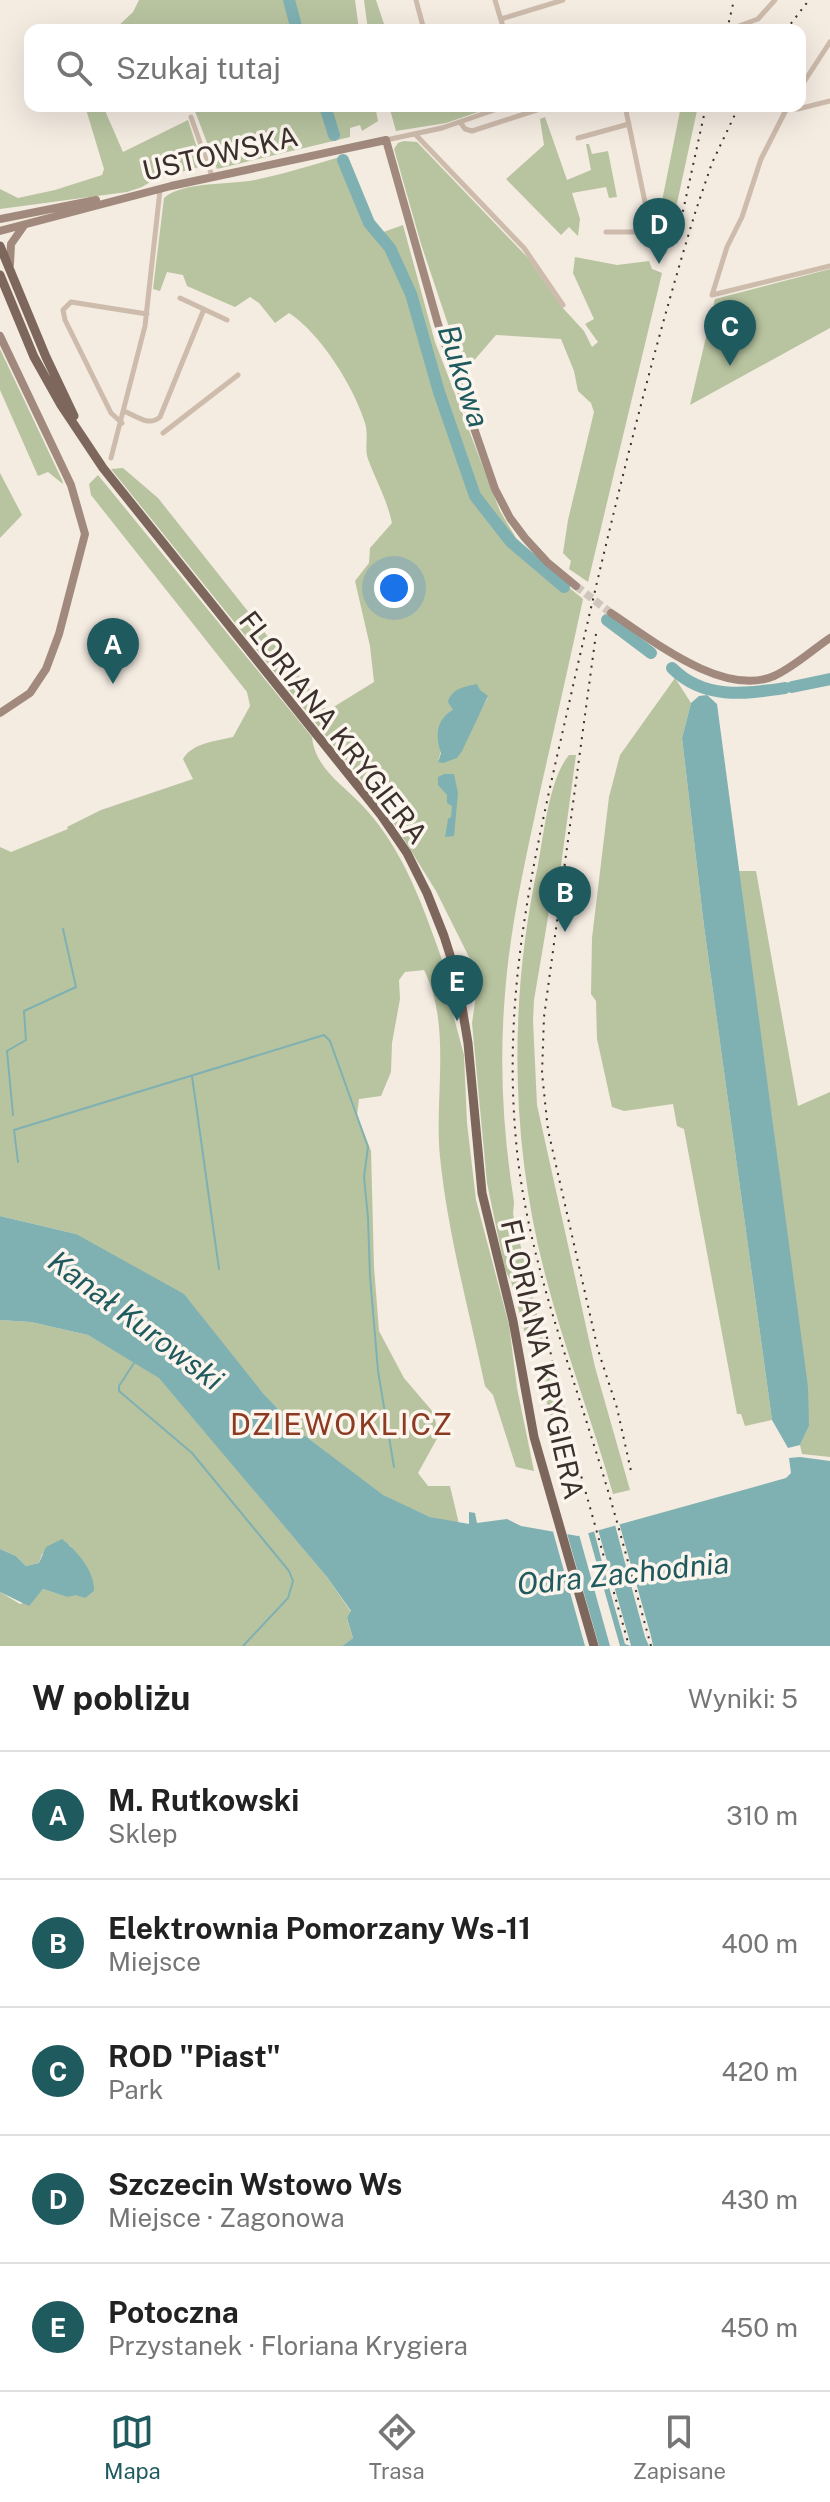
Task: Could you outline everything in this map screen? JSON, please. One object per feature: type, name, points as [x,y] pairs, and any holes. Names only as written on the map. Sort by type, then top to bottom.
[{"type":"main road","name":"FLORIANA KRYGIERA","points":[[0,246],[82,433]]},
{"type":"main road","name":"FLORIANA KRYGIERA","points":[[0,275],[34,357],[61,405],[103,468],[390,828],[414,866],[439,921],[456,973],[468,1043],[482,1193],[513,1321],[534,1437],[594,1646]]},
{"type":"street","points":[[416,0],[422,24]]},
{"type":"street","points":[[495,0],[502,24]]},
{"type":"street","points":[[501,19],[563,0]]},
{"type":"street","points":[[747,24],[761,17],[775,0]]},
{"type":"street","points":[[806,79],[830,42]]},
{"type":"street","points":[[806,107],[830,101]]},
{"type":"street","name":"USTOWSKA","points":[[0,231],[129,196],[415,134],[489,112]]},
{"type":"street","name":"USTOWSKA","points":[[460,122],[465,129],[472,131],[531,112]]},
{"type":"street","points":[[606,232],[634,232],[643,224],[645,216],[626,112]]},
{"type":"street","points":[[784,112],[765,150],[712,295],[830,266]]},
{"type":"street","points":[[191,117],[212,177]]},
{"type":"street","points":[[578,138],[629,124]]},
{"type":"street","points":[[415,134],[524,248],[563,305]]},
{"type":"street","points":[[386,140],[438,324],[495,489],[525,538],[576,586]]},
{"type":"street","points":[[111,458],[147,314],[160,189]]},
{"type":"street","name":"USTOWSKA","points":[[0,219],[129,196]]},
{"type":"street","name":"USTOWSKA","points":[[0,213],[22,213]]},
{"type":"street","points":[[11,273],[11,241],[17,231],[29,223]]},
{"type":"street","points":[[180,298],[227,320]]},
{"type":"street","points":[[122,423],[111,413],[65,320],[63,310],[71,302],[147,314]]},
{"type":"street","points":[[124,411],[148,421],[160,417],[204,309]]},
{"type":"street","points":[[0,336],[71,485],[84,525],[85,539],[48,664],[35,687],[20,702],[0,713]]},
{"type":"street","points":[[163,433],[238,375]]},
{"type":"street","points":[[611,613],[683,661],[741,679],[773,676],[830,638]]},
{"type":"green space","points":[[139,0],[355,0],[358,24],[120,24],[133,12]]},
{"type":"green space","points":[[364,0],[376,0],[384,24],[367,24]]},
{"type":"green space","points":[[87,112],[106,112],[123,152],[188,120],[203,166],[155,179],[127,192],[0,209],[0,189],[18,198],[102,175],[104,169]]},
{"type":"green space","points":[[195,112],[376,112],[378,121],[362,131],[360,125],[350,128],[350,137],[217,169]]},
{"type":"green space","points":[[391,112],[478,112],[446,123],[396,131]]},
{"type":"green space","points":[[680,112],[697,112],[666,254],[655,236]]},
{"type":"green space","points":[[545,117],[567,180],[591,170],[586,144],[589,144],[592,154],[608,151],[617,197],[609,198],[606,187],[572,193],[580,219],[578,236],[569,227],[561,235],[506,179],[544,145],[540,119]]},
{"type":"green space","points":[[404,141],[417,142],[528,258],[561,306],[584,331],[592,347],[598,342],[585,324],[594,319],[573,273],[575,257],[617,265],[649,261],[652,269],[662,273],[588,582],[569,569],[571,561],[563,553],[594,412],[591,403],[578,391],[574,371],[561,339],[496,335],[464,372],[421,244],[394,149]]},
{"type":"green space","points":[[340,157],[375,235],[403,225],[435,342],[500,511],[516,538],[543,566],[583,599],[519,895],[510,944],[503,1020],[503,1098],[513,1214],[543,1340],[537,1347],[527,1341],[511,1281],[505,1270],[487,1183],[472,1023],[477,989],[469,957],[436,891],[385,809],[111,469],[123,468],[158,498],[327,711],[374,682],[370,646],[355,581],[369,563],[370,548],[392,523],[368,459],[365,423],[345,378],[313,334],[289,313],[275,323],[250,297],[235,307],[187,286],[183,275],[167,272],[160,291],[153,289],[164,198],[183,189],[255,180]],"holes":[[[488,697],[474,723],[438,761],[453,710]]]},
{"type":"green space","points":[[830,269],[830,328],[690,405],[715,299]]},
{"type":"green space","points":[[0,349],[63,484],[48,472],[38,476],[0,390]]},
{"type":"green space","points":[[0,473],[22,515],[0,538]]},
{"type":"green space","points":[[98,475],[312,737],[324,767],[379,825],[416,891],[452,987],[449,999],[464,1055],[467,1123],[476,1200],[509,1325],[517,1388],[534,1471],[516,1467],[493,1395],[485,1386],[448,1215],[440,1157],[440,1038],[432,991],[424,970],[405,972],[399,980],[400,999],[392,1043],[391,1072],[381,1096],[359,1099],[357,1115],[371,1151],[379,1331],[404,1378],[433,1412],[439,1435],[418,1473],[428,1486],[450,1486],[459,1524],[430,1517],[383,1496],[300,1432],[262,1392],[76,1234],[0,1216],[0,847],[11,852],[68,829],[101,810],[193,779],[183,759],[192,749],[233,737],[250,706],[247,692],[91,495],[89,484]]},
{"type":"green space","points":[[675,678],[691,703],[682,738],[704,926],[772,1420],[745,1426],[741,1414],[737,1414],[684,1129],[677,1126],[673,1104],[624,1111],[612,1107],[597,1039],[596,1001],[591,994],[592,938],[609,797],[620,755]]},
{"type":"green space","points":[[569,755],[576,755],[560,873],[554,882],[534,1000],[537,1105],[595,1367],[630,1490],[613,1494],[545,1274],[533,1223],[520,1121],[518,1018],[522,967],[545,823],[552,792]]},
{"type":"green space","points":[[738,871],[756,871],[798,1106],[830,1092],[830,1457],[802,1454],[800,1445],[809,1426]]},
{"type":"green space","points":[[0,1320],[31,1322],[88,1335],[159,1377],[327,1577],[351,1612],[347,1619],[353,1638],[342,1646],[0,1646],[0,1592],[20,1604],[34,1599],[43,1589],[67,1597],[90,1576],[70,1545],[42,1554],[39,1563],[26,1566],[16,1556],[0,1549]]},
{"type":"green space","points":[[543,1371],[556,1394],[557,1421],[552,1421],[539,1375]]},
{"type":"water","points":[[477,684],[488,696],[462,751],[457,758],[438,762],[441,753],[438,728],[443,718],[453,710],[448,702],[450,697],[459,689]]},
{"type":"water","points":[[707,695],[717,704],[808,1387],[809,1426],[800,1445],[788,1448],[772,1420],[704,926],[682,738],[691,703],[699,696]]},
{"type":"water","points":[[454,774],[458,793],[454,836],[445,837],[452,806],[447,803],[447,795],[438,785],[438,777]]},
{"type":"water","points":[[0,1216],[76,1234],[184,1294],[262,1392],[300,1432],[383,1495],[430,1517],[469,1524],[469,1512],[475,1513],[477,1523],[507,1519],[521,1526],[578,1536],[786,1478],[791,1473],[789,1458],[830,1461],[830,1646],[342,1646],[353,1638],[347,1618],[351,1611],[327,1577],[159,1378],[88,1335],[31,1322],[0,1320]]},
{"type":"water","points":[[62,1539],[88,1569],[94,1591],[85,1598],[76,1595],[67,1597],[43,1589],[29,1606],[0,1592],[0,1549],[16,1556],[26,1566],[39,1563],[46,1547]]},
{"type":"pier","points":[[618,1519],[653,1646],[649,1646],[645,1637],[614,1521]]},
{"type":"pier","points":[[597,1526],[631,1646],[625,1644],[593,1527]]},
{"type":"pier","points":[[552,1528],[566,1530],[599,1646],[585,1646]]},
{"type":"pier","points":[[587,1529],[620,1646],[610,1646],[578,1531]]},
{"type":"waterway","name":"Bukowa","points":[[289,0],[295,24]]},
{"type":"waterway","name":"Bukowa","points":[[327,112],[334,135]]},
{"type":"waterway","name":"Bukowa","points":[[343,160],[369,223],[390,248],[411,294],[439,392],[475,496],[511,542],[564,587]]},
{"type":"waterway","name":"Bukowa","points":[[607,620],[651,653]]},
{"type":"waterway","name":"Bukowa","points":[[672,668],[684,678],[711,690],[740,693],[785,688]]},
{"type":"waterway","name":"Bukowa","points":[[792,687],[830,679]]},
{"type":"waterway","points":[[13,1115],[7,1051],[26,1040],[24,1011],[76,987],[63,929]]},
{"type":"waterway","points":[[18,1162],[14,1130],[324,1035],[330,1041],[368,1147],[364,1177],[370,1276],[378,1371],[394,1467]]},
{"type":"waterway","points":[[192,1076],[219,1269]]},
{"type":"waterway","points":[[134,1363],[119,1391],[192,1453],[289,1571],[293,1581],[288,1598],[243,1646]]},
{"type":"tunnel","points":[[576,586],[611,613]]},
{"type":"railway","points":[[728,24],[734,0]]},
{"type":"railway","points":[[791,24],[809,0]]},
{"type":"railway","points":[[676,243],[705,112]]},
{"type":"railway","points":[[651,1646],[608,1490],[549,1301],[523,1196],[513,1096],[513,1035],[517,975],[535,857],[617,501],[662,325],[696,210],[712,163],[736,112]]},
{"type":"railway","points":[[596,634],[544,1017],[542,1073],[548,1130],[598,1350],[617,1408],[631,1471]]},
{"type":"railway","points":[[545,1329],[571,1440],[629,1646]]},
{"type":"place","name":"Szczecin Wstowo Ws","points":[[659,264]]},
{"type":"place","name":"ROD \"Piast\"","points":[[730,366]]},
{"type":"place","name":"M. Rutkowski","points":[[113,684]]},
{"type":"place","name":"Elektrownia Pomorzany Ws-11","points":[[565,932]]},
{"type":"place","name":"Potoczna","points":[[457,1021]]},
{"type":"district","name":"DZIEWOKLICZ","points":[[342,1424]]},
{"type":"water label","name":"Kanał Kurowski","points":[[136,1320]]},
{"type":"water label","name":"Odra Zachodnia","points":[[623,1573]]}]
